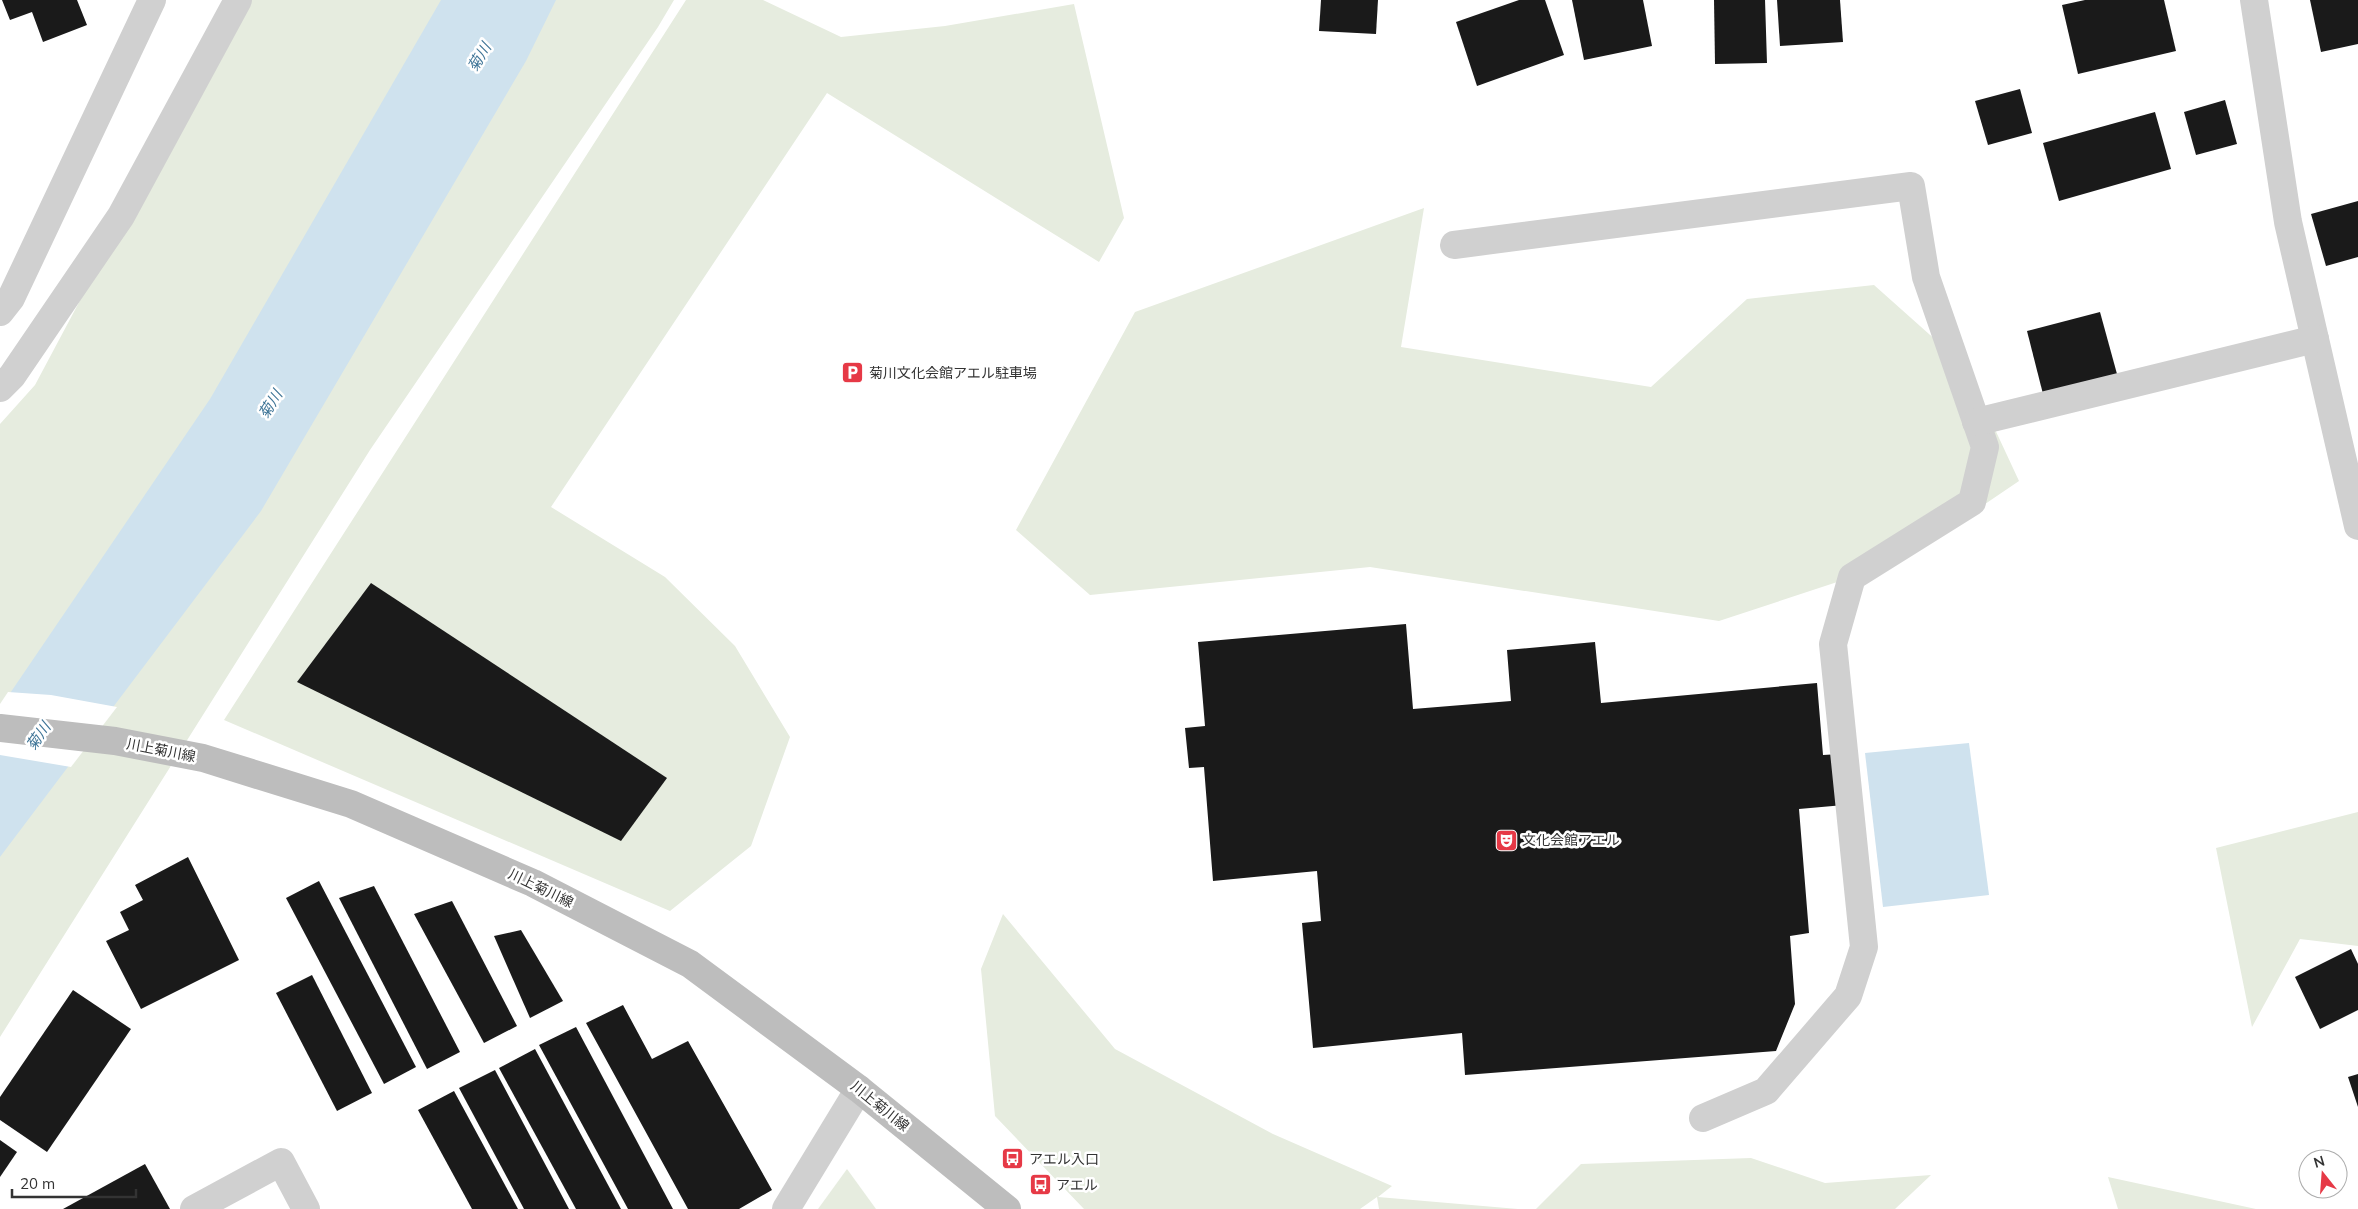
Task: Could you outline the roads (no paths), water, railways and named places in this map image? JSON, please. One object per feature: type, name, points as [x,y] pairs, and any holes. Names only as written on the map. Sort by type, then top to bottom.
[{"type":"main road","name":"川上菊川線","points":[[0,728],[115,741],[203,758],[351,804],[533,883],[690,964],[859,1089],[1007,1209]]},
{"type":"street","points":[[0,312],[11,298],[152,0]]},
{"type":"street","points":[[0,388],[12,376],[120,216],[238,0]]},
{"type":"street","points":[[2254,0],[2288,222],[2358,526]]},
{"type":"street","points":[[1454,245],[1911,186],[1926,278],[1985,447],[1972,502],[1852,577],[1832,644],[1864,947],[1848,996],[1766,1091],[1702,1118]]},
{"type":"street","points":[[1976,422],[2315,338]]},
{"type":"street","points":[[786,1209],[859,1089]]},
{"type":"street","points":[[194,1209],[281,1162],[306,1209]]},
{"type":"water","name":"菊川","points":[[441,0],[556,0],[526,61],[261,511],[0,857],[0,708],[210,399]]},
{"type":"water","points":[[1969,743],[1989,895],[1883,907],[1865,753]]},
{"type":"place","name":"菊川文化会館アエル駐車場","points":[[853,373]]},
{"type":"place","name":"文化会館アエル","points":[[1506,840]]},
{"type":"place","name":"アエル入口","points":[[1013,1159]]},
{"type":"place","name":"アエル","points":[[1040,1185]]}]
